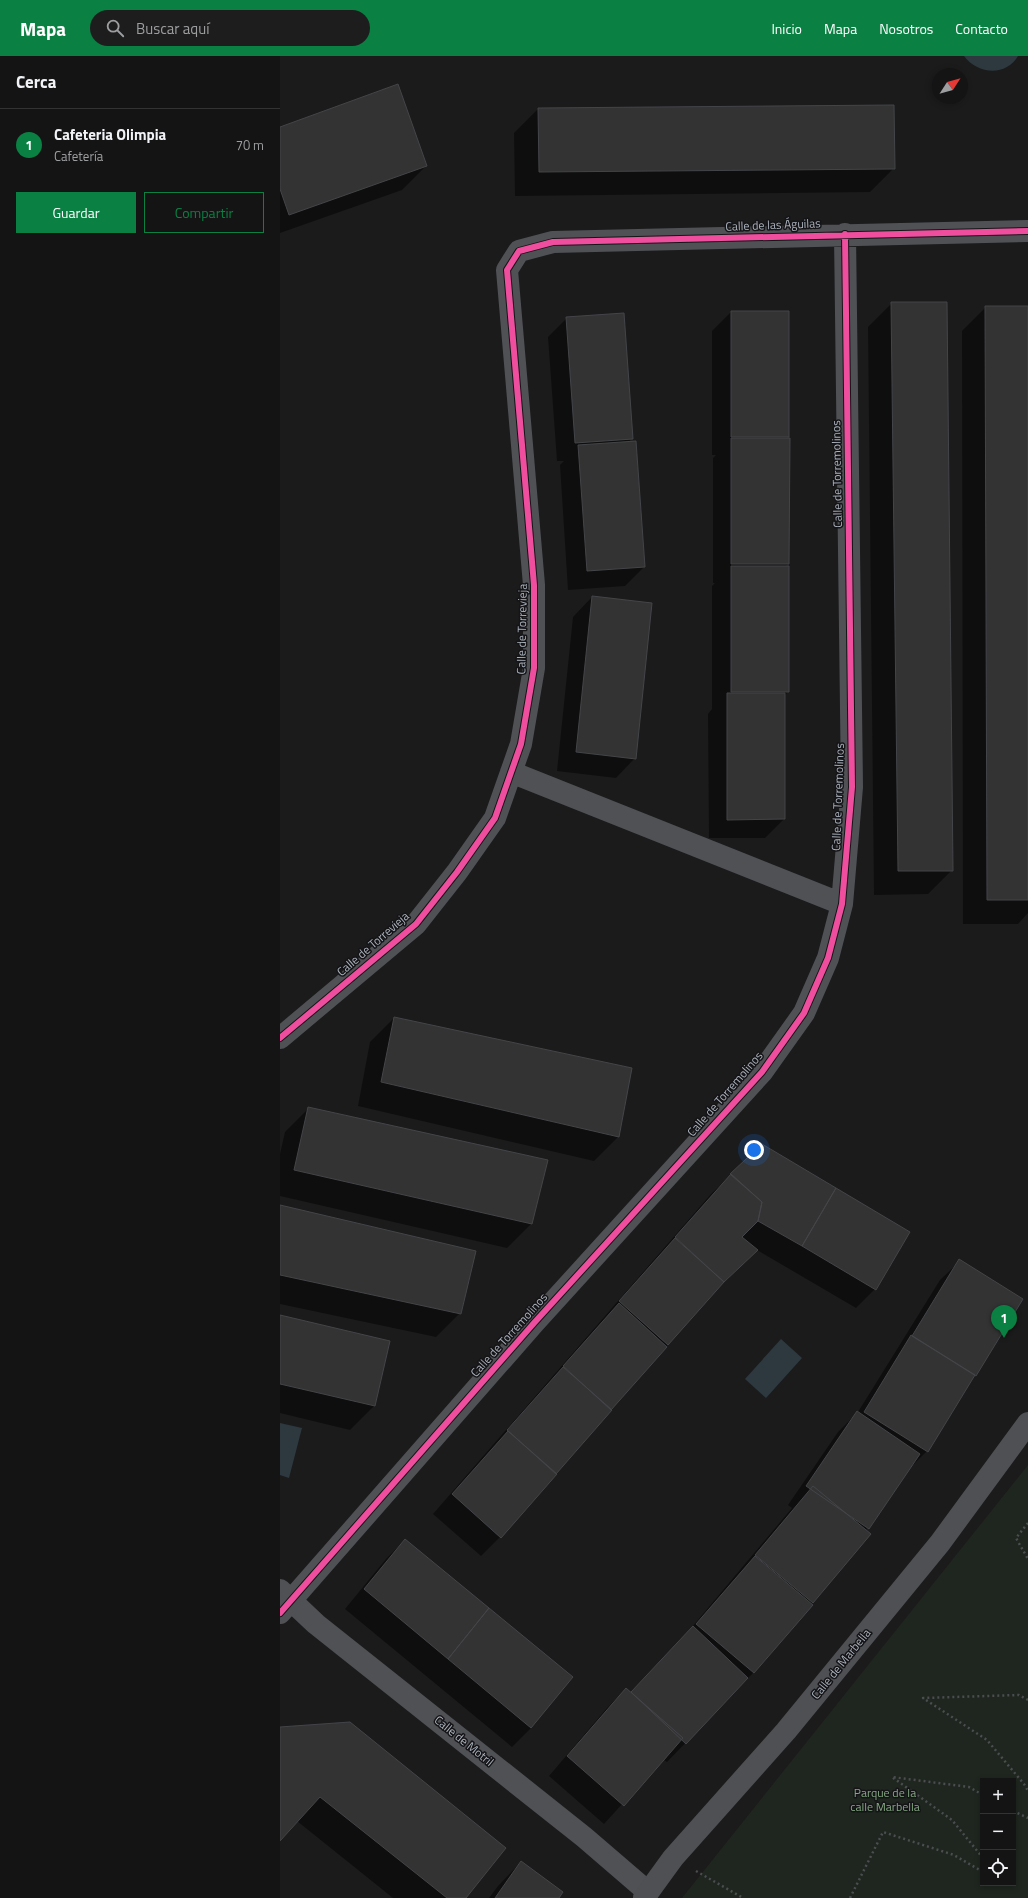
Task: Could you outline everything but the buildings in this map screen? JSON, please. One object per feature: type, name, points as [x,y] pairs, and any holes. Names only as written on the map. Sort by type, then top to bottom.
[{"type":"street","name":"Calle de las Águilas","points":[[519,251],[553,242],[845,234],[1028,231]]},
{"type":"street","name":"Calle de Torremolinos","points":[[283,1601],[762,1072],[804,1013],[828,958],[842,904],[852,787],[845,234]]},
{"type":"street","name":"Calle de Torrevieja","points":[[280,1038],[416,924],[458,872],[495,818],[521,744],[534,668],[534,585],[507,270],[519,251]]},
{"type":"street","points":[[511,772],[842,904]]},
{"type":"street","name":"Calle de Marbella","points":[[646,1895],[673,1858],[786,1731],[935,1550],[1028,1423]]},
{"type":"street","name":"Calle de Motril","points":[[283,1601],[584,1837],[646,1895]]},
{"type":"path","points":[[1028,1523],[1016,1538],[1028,1559]]},
{"type":"path","points":[[1028,1700],[1019,1695],[923,1698],[987,1740],[1024,1784],[1028,1791]]},
{"type":"path","points":[[980,1794],[969,1788],[892,1777],[952,1820],[980,1854]]},
{"type":"path","points":[[1016,1812],[1028,1818]]},
{"type":"path","points":[[850,1898],[883,1832],[954,1855],[980,1870]]},
{"type":"path","points":[[673,1858],[743,1898]]},
{"type":"green space","name":"Parque de la calle Marbella","points":[[1028,1465],[1028,1898],[682,1898]]},
{"type":"shaded area","points":[[964,56],[1018,56],[1013,63],[1006,67],[991,71],[976,67]]},
{"type":"shaded area","points":[[781,1339],[802,1358],[766,1398],[745,1379]]},
{"type":"shaded area","points":[[280,1423],[302,1428],[289,1478],[280,1475]]},
{"type":"cycle path","points":[[280,1038],[416,924],[457,872],[495,818],[521,744],[534,668],[534,585],[507,270],[519,251],[553,242],[1028,231]]},
{"type":"cycle path","points":[[280,1613],[534,1323],[762,1072],[804,1013],[828,958],[842,904],[852,787],[845,234]]},
{"type":"place","name":"Cafeteria Olimpia","points":[[1004,1338]]}]
